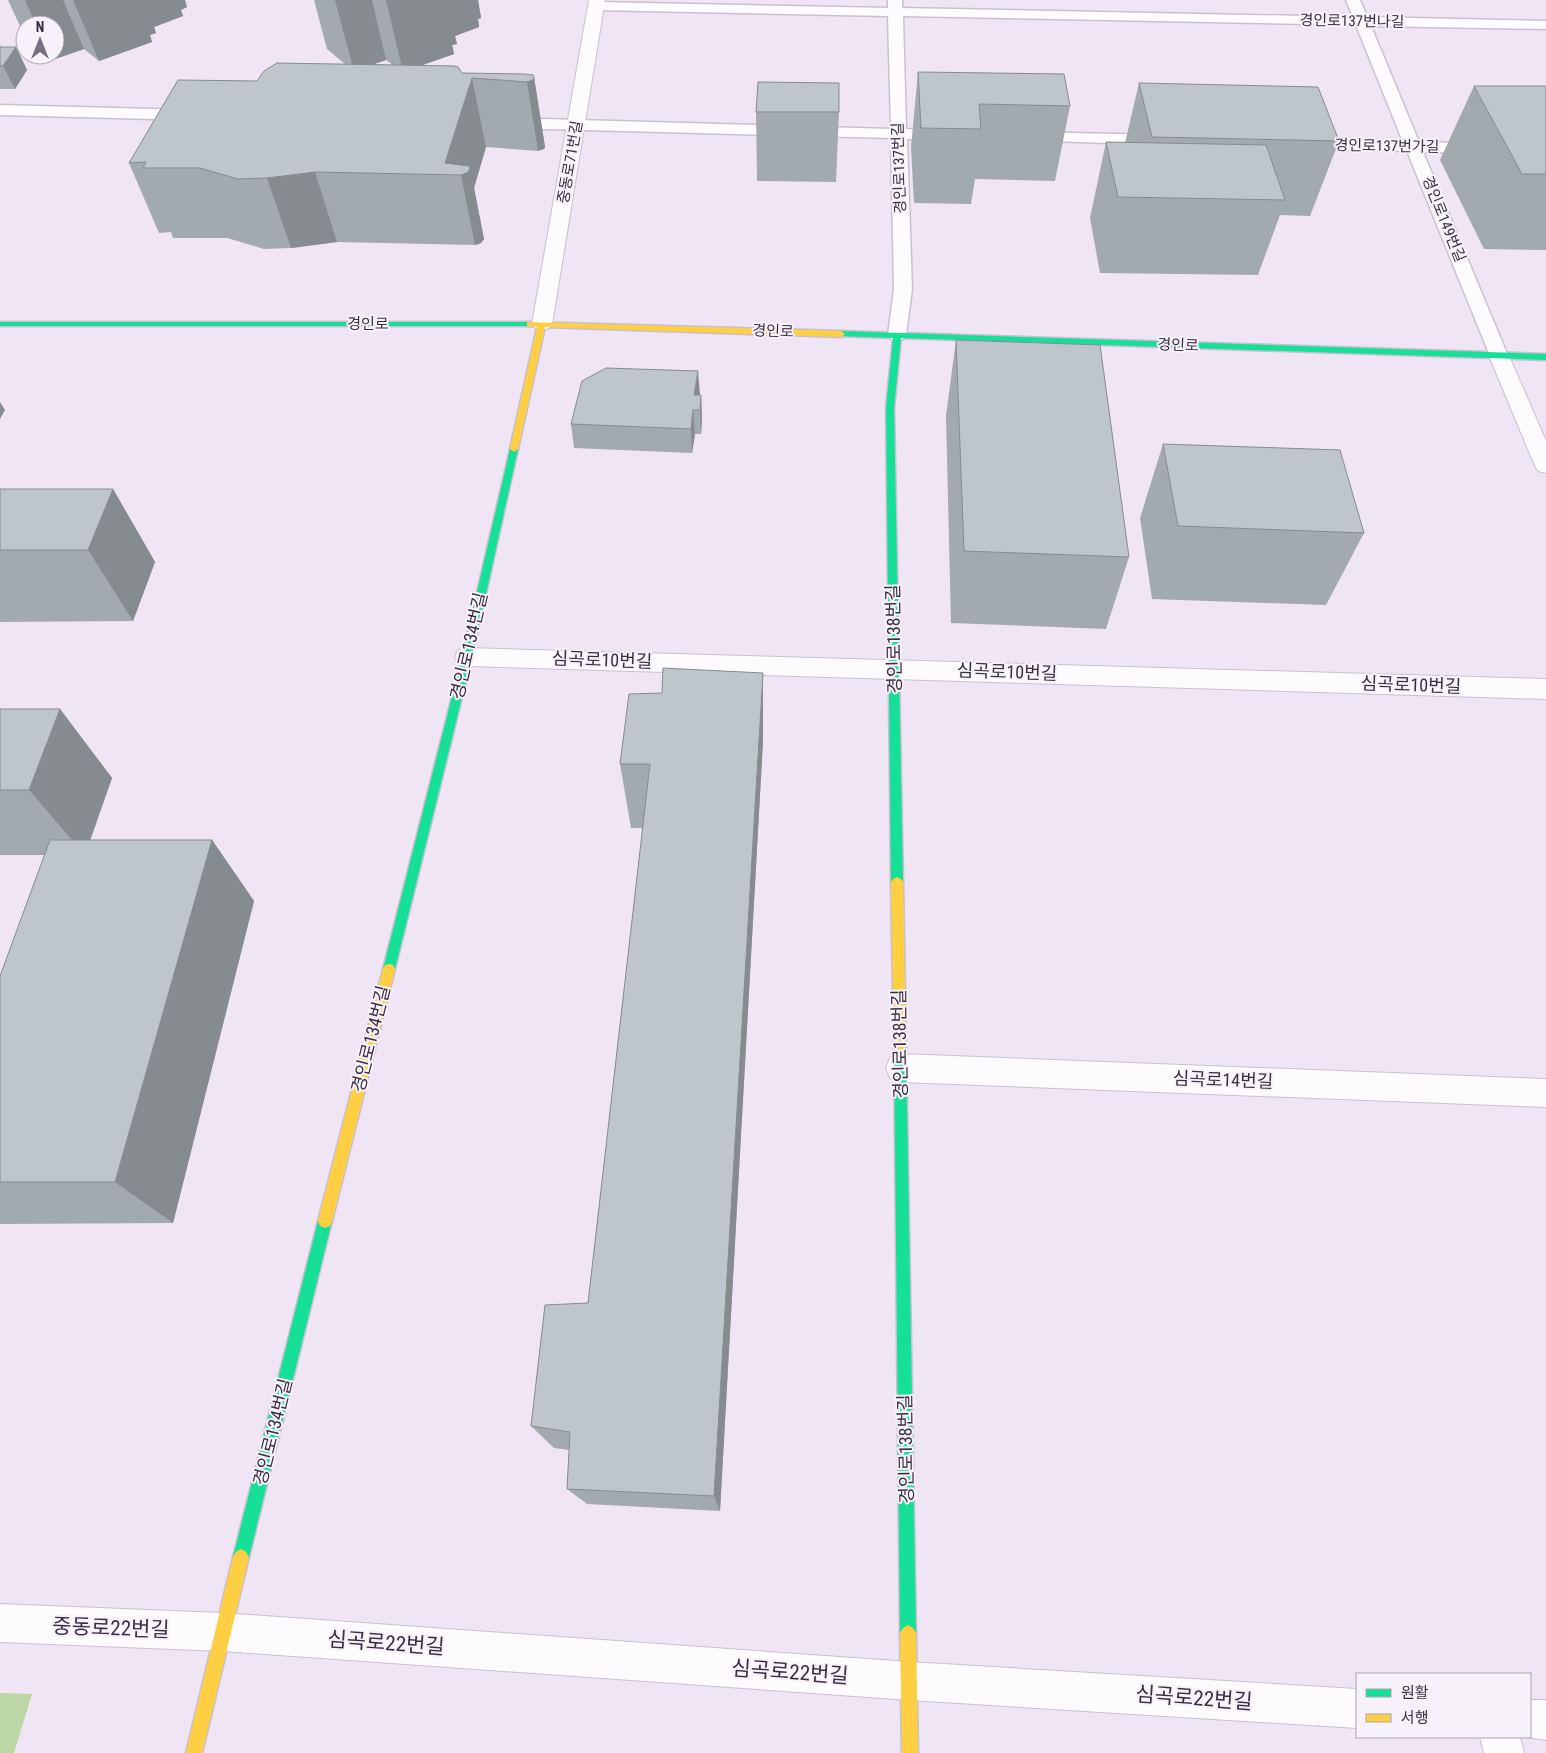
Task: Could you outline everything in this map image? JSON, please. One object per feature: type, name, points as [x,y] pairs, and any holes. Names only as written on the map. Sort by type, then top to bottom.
[{"type":"street","name":"중동로71번길","points":[[542,324],[596,3]]},
{"type":"street","name":"경인로","points":[[0,324],[542,324],[1546,357]]},
{"type":"street","name":"경인로134번길","points":[[194,1753],[222,1632],[467,657],[542,324]]},
{"type":"street","name":"경인로138번길","points":[[896,335],[890,408],[910,1753]]},
{"type":"street","points":[[1499,356],[1546,466]]},
{"type":"street","name":"심곡로10번길","points":[[467,657],[894,668],[1546,689]]},
{"type":"street","name":"심곡로14번길","points":[[901,1068],[1546,1093]]},
{"type":"street","name":"중동로22번길","points":[[0,1623],[222,1632]]},
{"type":"street","name":"심곡로22번길","points":[[222,1632],[910,1681],[1356,1709]]},
{"type":"street","points":[[1531,1719],[1546,1720]]},
{"type":"street","points":[[1500,1738],[1504,1753]]},
{"type":"lane","points":[[1153,0],[1157,17]]},
{"type":"lane","name":"경인로149번길","points":[[1354,0],[1499,356]]},
{"type":"lane","name":"경인로137번나길","points":[[596,3],[895,6],[1157,17],[1546,25]]},
{"type":"lane","name":"경인로137번길","points":[[895,6],[903,289],[896,335]]},
{"type":"lane","points":[[0,110],[208,116]]},
{"type":"lane","points":[[496,123],[958,135]]},
{"type":"lane","points":[[1017,136],[1176,140]]},
{"type":"lane","name":"경인로137번가길","points":[[1285,143],[1546,150]]},
{"type":"green space","points":[[0,1693],[32,1694],[14,1753],[0,1753]]},
{"type":"building","points":[[0,47],[15,47],[3,66],[0,66]]},
{"type":"building","points":[[277,63],[454,66],[458,67],[462,73],[524,74],[533,75],[534,77],[533,80],[527,82],[472,78],[445,163],[469,166],[470,169],[467,173],[461,175],[315,172],[267,178],[238,179],[200,168],[143,168],[146,162],[129,163],[178,80],[257,81],[264,71]]},
{"type":"building","points":[[918,72],[1064,74],[1070,106],[979,104],[981,129],[921,128]]},
{"type":"building","points":[[758,82],[839,83],[839,112],[756,112]]},
{"type":"building","points":[[1139,83],[1318,87],[1339,141],[1152,137]]},
{"type":"building","points":[[1474,86],[1546,86],[1546,174],[1522,174]]},
{"type":"building","points":[[1106,142],[1266,145],[1285,200],[1118,197]]},
{"type":"building","points":[[956,340],[1100,345],[1129,557],[964,551]]},
{"type":"building","points":[[606,368],[698,371],[694,395],[701,395],[700,410],[693,410],[691,429],[571,424],[582,381]]},
{"type":"building","points":[[1163,444],[1340,450],[1364,533],[1178,526]]},
{"type":"building","points":[[0,489],[113,489],[88,550],[0,550]]},
{"type":"building","points":[[663,668],[763,673],[714,1496],[567,1489],[570,1432],[531,1426],[545,1305],[588,1303],[650,764],[620,764],[629,694],[662,693]]},
{"type":"building","points":[[0,709],[60,709],[29,790],[0,790]]},
{"type":"building","points":[[50,840],[212,840],[115,1182],[0,1182],[0,976]]},
{"type":"traffic: fast","points":[[0,324],[530,324]]},
{"type":"traffic: fast","points":[[841,334],[1546,357]]},
{"type":"traffic: fast","points":[[897,335],[890,408],[897,882]]},
{"type":"traffic: fast","points":[[389,969],[467,657],[514,449]]},
{"type":"traffic: fast","points":[[900,1047],[908,1633]]},
{"type":"traffic: fast","points":[[241,1557],[325,1221]]},
{"type":"traffic: slow","points":[[530,324],[841,334]]},
{"type":"traffic: slow","points":[[514,449],[542,324]]},
{"type":"traffic: slow","points":[[897,882],[900,1047]]},
{"type":"traffic: slow","points":[[325,1221],[389,969]]},
{"type":"traffic: slow","points":[[194,1753],[241,1557]]},
{"type":"traffic: slow","points":[[908,1633],[910,1753]]}]
